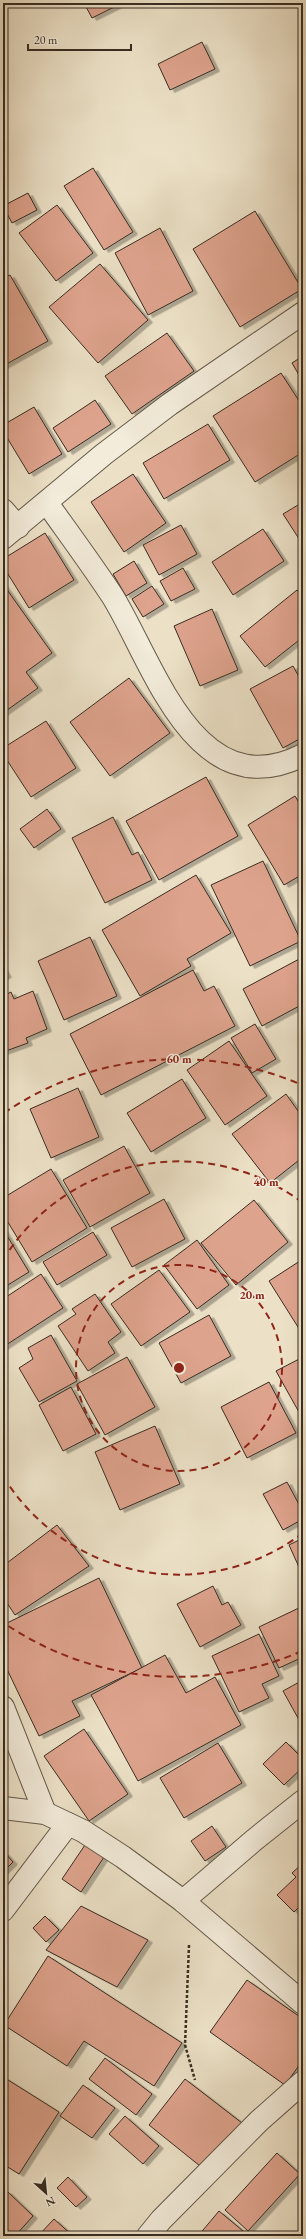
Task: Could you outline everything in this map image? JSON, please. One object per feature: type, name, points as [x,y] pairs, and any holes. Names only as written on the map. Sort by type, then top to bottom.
[{"type":"street","points":[[3,510],[10,533],[104,454],[170,404],[303,314]]},
{"type":"street","points":[[47,503],[113,598],[151,671],[174,708],[194,735],[215,754],[239,766],[260,767],[279,764],[303,755]]},
{"type":"street","points":[[3,1707],[45,1813]]},
{"type":"street","points":[[184,1901],[253,1841],[303,1801]]},
{"type":"street","points":[[3,1808],[45,1813],[68,1824],[123,1856],[184,1901],[303,2003]]},
{"type":"street","points":[[3,1910],[68,1824]]},
{"type":"street","points":[[148,2236],[161,2220],[259,2121],[303,2082]]},
{"type":"path","points":[[184,1901],[189,1941],[185,2045],[195,2080]]},
{"type":"building","points":[[84,3],[122,3],[92,18]]},
{"type":"building","points":[[202,42],[215,69],[170,90],[158,64]]},
{"type":"building","points":[[303,96],[303,106],[299,99]]},
{"type":"building","points":[[93,168],[133,232],[104,250],[64,186]]},
{"type":"building","points":[[28,193],[37,210],[12,223],[3,206]]},
{"type":"building","points":[[57,205],[93,253],[56,281],[19,233]]},
{"type":"building","points":[[255,211],[302,289],[240,327],[193,249]]},
{"type":"building","points":[[160,228],[193,291],[148,315],[115,253]]},
{"type":"building","points":[[100,264],[148,320],[98,363],[49,307]]},
{"type":"building","points":[[10,275],[48,341],[3,366],[3,278]]},
{"type":"building","points":[[167,333],[194,371],[132,414],[105,376]]},
{"type":"building","points":[[303,356],[303,382],[292,363]]},
{"type":"building","points":[[281,373],[303,407],[303,452],[255,482],[213,416]]},
{"type":"building","points":[[95,400],[111,424],[68,452],[53,428]]},
{"type":"building","points":[[34,407],[62,454],[29,474],[3,431],[3,425]]},
{"type":"building","points":[[208,424],[230,460],[164,499],[143,463]]},
{"type":"building","points":[[133,474],[166,523],[124,552],[91,502]]},
{"type":"building","points":[[303,502],[303,545],[283,514]]},
{"type":"building","points":[[181,525],[197,554],[159,575],[143,545]]},
{"type":"building","points":[[263,529],[284,561],[233,595],[212,562]]},
{"type":"building","points":[[45,533],[74,580],[29,608],[3,566],[3,559]]},
{"type":"building","points":[[134,561],[147,583],[126,596],[113,574]]},
{"type":"building","points":[[183,568],[195,589],[171,601],[160,581]]},
{"type":"building","points":[[3,584],[52,653],[26,672],[38,688],[3,713]]},
{"type":"building","points":[[152,586],[164,604],[143,617],[132,599]]},
{"type":"building","points":[[297,590],[303,598],[303,637],[265,667],[240,636]]},
{"type":"building","points":[[212,609],[238,670],[200,686],[174,626]]},
{"type":"building","points":[[293,666],[303,684],[303,737],[283,748],[250,689]]},
{"type":"building","points":[[129,678],[170,733],[110,776],[70,722]]},
{"type":"building","points":[[46,721],[76,768],[31,797],[3,754],[3,748]]},
{"type":"building","points":[[206,777],[238,836],[159,880],[126,821]]},
{"type":"building","points":[[295,796],[303,809],[303,874],[284,885],[248,825]]},
{"type":"building","points":[[47,809],[61,829],[34,848],[20,829]]},
{"type":"building","points":[[113,817],[132,855],[138,852],[152,880],[105,903],[72,838]]},
{"type":"building","points":[[263,861],[301,941],[250,966],[211,885]]},
{"type":"building","points":[[196,875],[231,933],[187,959],[191,966],[140,996],[102,930]]},
{"type":"building","points":[[90,937],[117,996],[64,1020],[38,961]]},
{"type":"building","points":[[303,957],[303,1004],[262,1026],[243,989]]},
{"type":"building","points":[[3,968],[7,975],[3,977]]},
{"type":"building","points":[[193,970],[204,991],[214,986],[235,1026],[101,1095],[70,1034]]},
{"type":"building","points":[[33,991],[47,1029],[26,1038],[28,1043],[3,1052],[3,996],[11,992],[14,999]]},
{"type":"building","points":[[255,1024],[276,1059],[252,1073],[231,1038]]},
{"type":"building","points":[[229,1041],[267,1096],[225,1125],[187,1070]]},
{"type":"building","points":[[182,1079],[206,1118],[151,1152],[127,1113]]},
{"type":"building","points":[[78,1088],[99,1137],[51,1158],[30,1109]]},
{"type":"building","points":[[286,1094],[303,1118],[303,1157],[270,1183],[232,1134]]},
{"type":"building","points":[[124,1146],[150,1193],[90,1227],[63,1180]]},
{"type":"building","points":[[51,1169],[87,1228],[32,1262],[3,1214],[3,1198]]},
{"type":"building","points":[[164,1199],[185,1239],[132,1267],[111,1228]]},
{"type":"building","points":[[254,1200],[288,1242],[236,1285],[201,1243]]},
{"type":"building","points":[[3,1229],[29,1272],[3,1288]]},
{"type":"building","points":[[93,1232],[107,1255],[57,1285],[43,1262]]},
{"type":"building","points":[[197,1240],[229,1285],[197,1309],[164,1265]]},
{"type":"building","points":[[303,1259],[303,1335],[269,1281]]},
{"type":"building","points":[[159,1270],[190,1312],[141,1346],[111,1304]]},
{"type":"building","points":[[41,1274],[63,1308],[3,1347],[3,1299]]},
{"type":"building","points":[[95,1294],[121,1332],[108,1342],[115,1353],[88,1371],[58,1326],[76,1314],[72,1309]]},
{"type":"building","points":[[209,1315],[231,1356],[181,1383],[159,1343]]},
{"type":"building","points":[[51,1335],[77,1381],[39,1402],[19,1368],[33,1359],[28,1348]]},
{"type":"building","points":[[127,1357],[155,1407],[105,1435],[77,1384]]},
{"type":"building","points":[[303,1357],[303,1413],[300,1414],[276,1371]]},
{"type":"building","points":[[269,1382],[296,1433],[247,1458],[221,1407]]},
{"type":"building","points":[[71,1387],[96,1434],[63,1451],[39,1405]]},
{"type":"building","points":[[155,1426],[180,1484],[120,1510],[95,1452]]},
{"type":"building","points":[[287,1482],[303,1512],[303,1519],[283,1530],[263,1494]]},
{"type":"building","points":[[57,1525],[89,1566],[15,1615],[3,1597],[3,1566]]},
{"type":"building","points":[[303,1538],[303,1576],[289,1545]]},
{"type":"building","points":[[99,1578],[142,1668],[72,1701],[80,1716],[39,1736],[3,1661],[3,1625]]},
{"type":"building","points":[[213,1586],[222,1605],[228,1602],[241,1625],[200,1647],[177,1604]]},
{"type":"building","points":[[303,1606],[303,1657],[279,1668],[259,1627]]},
{"type":"building","points":[[259,1634],[279,1676],[262,1684],[269,1698],[239,1712],[212,1656]]},
{"type":"building","points":[[165,1655],[186,1693],[215,1677],[241,1725],[138,1781],[91,1695]]},
{"type":"building","points":[[303,1680],[303,1727],[283,1691]]},
{"type":"building","points":[[84,1729],[128,1794],[89,1821],[44,1756]]},
{"type":"building","points":[[286,1742],[303,1759],[303,1767],[284,1785],[263,1764]]},
{"type":"building","points":[[218,1743],[242,1783],[184,1818],[160,1778]]},
{"type":"building","points":[[212,1826],[226,1847],[205,1861],[191,1841]]},
{"type":"building","points":[[87,1842],[106,1854],[81,1892],[62,1879]]},
{"type":"building","points":[[4,1852],[13,1862],[3,1872],[3,1853]]},
{"type":"building","points":[[303,1863],[303,1903],[294,1912],[277,1895],[296,1877],[292,1873]]},
{"type":"building","points":[[81,1906],[148,1940],[117,1987],[46,1950]]},
{"type":"building","points":[[45,1916],[59,1930],[46,1942],[33,1928]]},
{"type":"building","points":[[48,1956],[182,2043],[154,2086],[84,2041],[67,2066],[4,2025]]},
{"type":"building","points":[[247,1980],[303,2019],[303,2060],[285,2085],[210,2032]]},
{"type":"building","points":[[105,2058],[152,2094],[136,2115],[89,2079]]},
{"type":"building","points":[[5,2078],[59,2112],[19,2174],[3,2164],[3,2080]]},
{"type":"building","points":[[185,2079],[242,2123],[205,2170],[149,2125]]},
{"type":"building","points":[[83,2085],[115,2108],[92,2138],[60,2116]]},
{"type":"building","points":[[125,2116],[159,2146],[143,2164],[109,2134]]},
{"type":"building","points":[[277,2153],[300,2174],[248,2231],[225,2210]]},
{"type":"building","points":[[68,2177],[87,2197],[76,2207],[57,2188]]},
{"type":"building","points":[[7,2191],[33,2216],[15,2236],[3,2236],[3,2195]]},
{"type":"building","points":[[219,2211],[249,2236],[198,2236]]},
{"type":"building","points":[[54,2219],[73,2236],[38,2236]]}]
